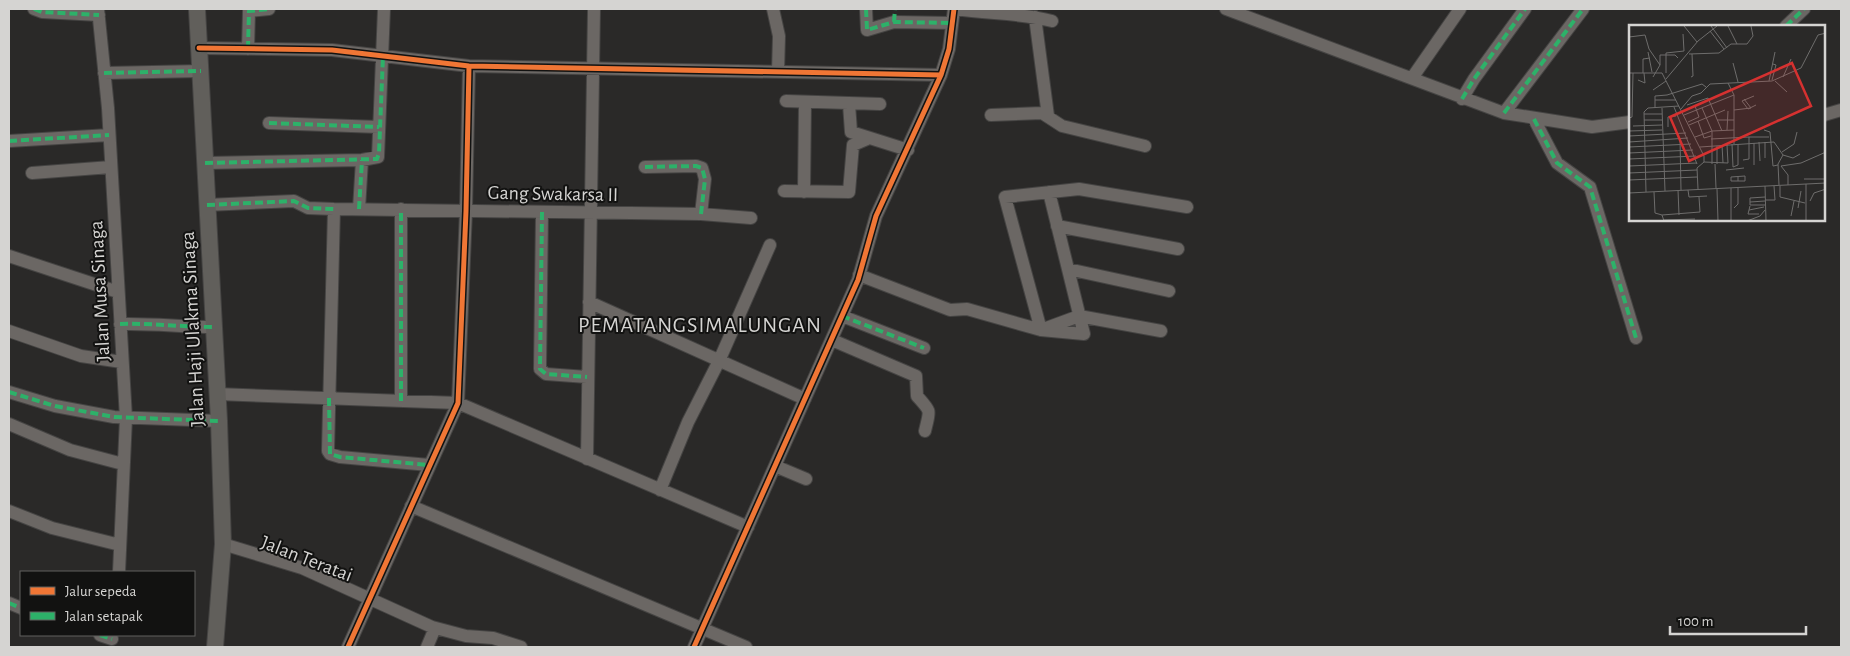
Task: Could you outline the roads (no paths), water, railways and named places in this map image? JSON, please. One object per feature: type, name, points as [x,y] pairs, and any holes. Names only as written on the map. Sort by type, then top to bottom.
[{"type":"main road","name":"Jalan Haji Ulakma Sinaga","points":[[197,9],[219,421],[222,544],[215,647]]},
{"type":"street","points":[[34,9],[42,12],[98,12]]},
{"type":"street","points":[[248,49],[249,11],[269,9]]},
{"type":"street","points":[[205,163],[362,160],[378,158],[384,9]]},
{"type":"street","points":[[587,459],[594,9]]},
{"type":"street","points":[[773,9],[779,36],[778,72]]},
{"type":"street","points":[[866,9],[867,30],[895,15],[952,23]]},
{"type":"street","points":[[694,647],[832,340],[859,275],[876,216],[941,75],[949,49],[955,9],[1035,17],[1052,21]]},
{"type":"street","points":[[1226,9],[1412,78],[1462,99],[1504,113],[1592,127],[1629,122]]},
{"type":"street","points":[[1412,78],[1460,9]]},
{"type":"street","points":[[1462,99],[1474,78],[1525,9]]},
{"type":"street","points":[[1504,113],[1583,9]]},
{"type":"street","points":[[1787,25],[1804,9]]},
{"type":"street","name":"Jalan Musa Sinaga","points":[[98,12],[109,136],[126,418],[119,571]]},
{"type":"street","points":[[1035,17],[1048,116]]},
{"type":"street","points":[[200,48],[332,50],[469,66],[941,75]]},
{"type":"street","points":[[348,647],[458,403],[466,211],[469,66]]},
{"type":"street","points":[[104,73],[201,71]]},
{"type":"street","points":[[786,102],[880,104]]},
{"type":"street","points":[[804,192],[805,103]]},
{"type":"street","points":[[849,104],[851,132],[908,150]]},
{"type":"street","points":[[1825,115],[1841,110]]},
{"type":"street","points":[[991,115],[1036,112],[1048,116],[1062,126],[1145,146]]},
{"type":"street","points":[[1534,119],[1557,163],[1590,186],[1636,338]]},
{"type":"street","points":[[269,123],[379,127]]},
{"type":"street","points":[[9,141],[109,136]]},
{"type":"street","points":[[784,191],[849,192],[853,145],[867,138]]},
{"type":"street","points":[[359,209],[362,160]]},
{"type":"street","points":[[644,167],[696,166],[702,168],[705,179],[701,214]]},
{"type":"street","points":[[32,173],[111,167]]},
{"type":"street","points":[[1041,330],[1006,197],[1079,189],[1188,207]]},
{"type":"street","points":[[859,275],[950,310],[967,309],[1041,330],[1084,334],[1048,192]]},
{"type":"street","name":"Gang Swakarsa II","points":[[207,205],[294,201],[308,208],[334,210],[402,209],[701,214],[751,218]]},
{"type":"street","points":[[401,401],[402,209]]},
{"type":"street","points":[[334,210],[329,398],[330,454],[340,457],[429,464]]},
{"type":"street","points":[[542,212],[540,369],[546,374],[587,377]]},
{"type":"street","points":[[1057,226],[1178,249]]},
{"type":"street","points":[[660,490],[688,422],[719,361],[770,245]]},
{"type":"street","points":[[9,256],[118,292]]},
{"type":"street","points":[[1068,269],[1169,291]]},
{"type":"street","points":[[589,302],[805,399]]},
{"type":"street","points":[[842,316],[924,348]]},
{"type":"street","points":[[1041,330],[1079,316],[1161,331]]},
{"type":"street","points":[[120,324],[157,323],[169,326],[214,326]]},
{"type":"street","points":[[9,331],[80,356],[122,362]]},
{"type":"street","points":[[832,340],[916,376],[917,396],[930,411],[925,432]]},
{"type":"street","points":[[9,392],[80,412],[126,418],[219,421]]},
{"type":"street","points":[[218,394],[458,403],[748,527]]},
{"type":"street","points":[[9,424],[70,450],[124,464]]},
{"type":"street","points":[[775,466],[806,479]]},
{"type":"street","points":[[411,506],[746,647]]},
{"type":"street","points":[[9,511],[52,528],[120,545]]},
{"type":"street","name":"Jalan Teratai","points":[[222,544],[287,562],[435,628],[466,636],[493,638],[513,646]]},
{"type":"street","points":[[427,647],[435,628]]},
{"type":"district","name":"PEMATANGSIMALUNGAN","points":[[700,324]]}]
